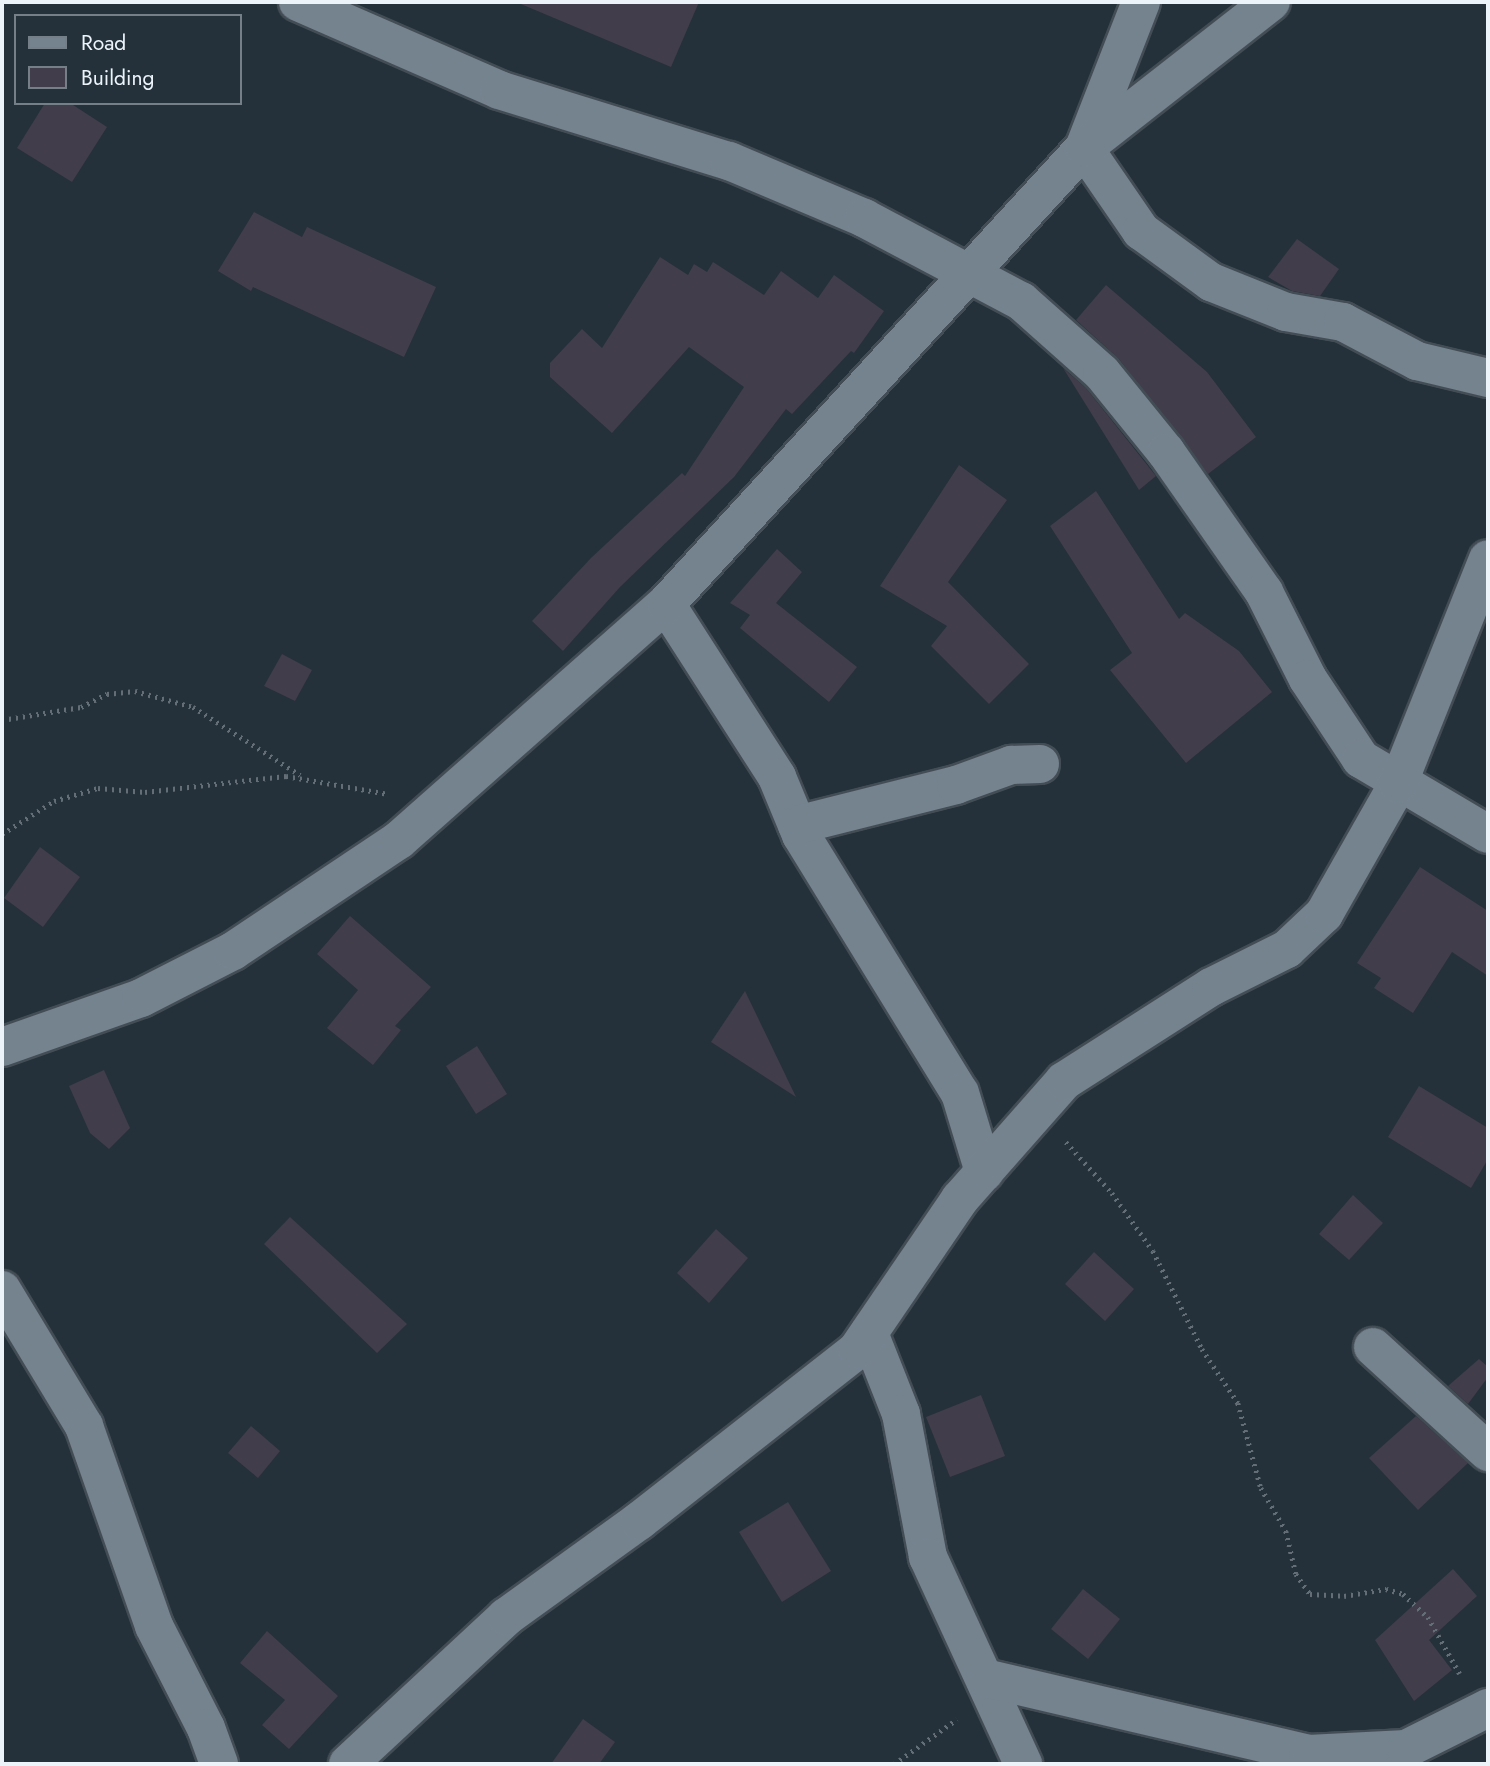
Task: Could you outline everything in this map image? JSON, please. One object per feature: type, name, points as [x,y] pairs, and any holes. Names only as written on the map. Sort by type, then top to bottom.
[{"type":"street","points":[[298,2],[499,90],[729,161],[864,218],[1021,301],[1102,373],[1166,452],[1264,592],[1336,726],[1361,759],[1398,784],[1488,834]]},
{"type":"street","points":[[1084,149],[1141,2]]},
{"type":"street","points":[[2,1046],[141,998],[233,951],[399,840],[666,604],[1084,149],[1271,2]]},
{"type":"street","points":[[1084,149],[1141,231],[1211,282],[1286,312],[1343,322],[1417,361],[1488,378]]},
{"type":"street","points":[[348,1764],[506,1617],[639,1521],[857,1350],[960,1199],[1064,1081],[1132,1035],[1211,987],[1287,949],[1324,914],[1398,784],[1488,559]]},
{"type":"street","points":[[666,604],[776,777],[797,825],[960,1093],[984,1172]]},
{"type":"street","points":[[797,825],[956,785],[1011,765],[1040,764]]},
{"type":"street","points":[[2,1290],[84,1426],[154,1626],[206,1728],[219,1764]]},
{"type":"street","points":[[869,1333],[901,1414],[928,1557],[1023,1764]]},
{"type":"street","points":[[1373,1347],[1488,1452]]},
{"type":"street","points":[[989,1687],[1308,1754],[1406,1749],[1483,1711]]},
{"type":"path","points":[[2,720],[81,707],[107,694],[135,691],[193,708],[304,778]]},
{"type":"path","points":[[2,834],[54,801],[99,788],[145,792],[223,780],[304,778],[440,804]]},
{"type":"path","points":[[1038,1111],[1112,1193],[1153,1251],[1202,1349],[1238,1403],[1261,1488],[1286,1531],[1296,1574],[1310,1594],[1344,1596],[1386,1588],[1403,1594],[1428,1617],[1448,1647],[1483,1711]]},
{"type":"path","points":[[894,1764],[989,1687]]},
{"type":"building","points":[[516,2],[699,2],[671,67]]},
{"type":"building","points":[[44,105],[73,105],[107,127],[72,182],[17,148]]},
{"type":"building","points":[[254,212],[302,237],[307,227],[436,287],[404,357],[253,287],[251,291],[218,271]]},
{"type":"building","points":[[1297,239],[1339,269],[1320,296],[1292,291],[1268,277]]},
{"type":"building","points":[[660,257],[688,275],[694,264],[707,272],[713,262],[764,295],[781,271],[818,298],[834,275],[884,311],[854,353],[851,351],[792,414],[786,409],[734,477],[620,587],[563,651],[532,621],[591,558],[682,473],[685,476],[744,387],[689,347],[612,433],[550,377],[550,363],[582,329],[602,348]]},
{"type":"building","points":[[1106,285],[1207,372],[1256,437],[1208,474],[1119,359],[1076,320]]},
{"type":"building","points":[[1063,368],[1086,388],[1156,476],[1139,490]]},
{"type":"building","points":[[959,465],[1007,500],[948,582],[1029,664],[989,704],[931,646],[947,626],[880,586]]},
{"type":"building","points":[[1096,491],[1179,619],[1185,613],[1239,651],[1272,692],[1186,763],[1110,670],[1132,653],[1050,526]]},
{"type":"building","points":[[777,549],[802,572],[776,603],[857,667],[829,702],[740,628],[750,615],[730,603]]},
{"type":"building","points":[[282,654],[312,670],[295,701],[264,686]]},
{"type":"building","points":[[40,847],[80,877],[43,927],[4,898]]},
{"type":"building","points":[[1420,867],[1488,911],[1488,976],[1452,952],[1413,1013],[1374,988],[1381,978],[1357,963]]},
{"type":"building","points":[[350,916],[431,987],[395,1026],[401,1030],[373,1065],[327,1028],[358,990],[317,954]]},
{"type":"building","points":[[745,991],[796,1097],[711,1042]]},
{"type":"building","points":[[477,1046],[507,1094],[476,1114],[446,1066]]},
{"type":"building","points":[[104,1070],[130,1128],[109,1149],[90,1133],[69,1086]]},
{"type":"building","points":[[1419,1086],[1488,1128],[1488,1159],[1471,1188],[1388,1137]]},
{"type":"building","points":[[1353,1195],[1383,1223],[1349,1260],[1319,1234]]},
{"type":"building","points":[[290,1217],[407,1324],[377,1353],[264,1244]]},
{"type":"building","points":[[716,1229],[748,1258],[709,1303],[677,1273]]},
{"type":"building","points":[[1094,1252],[1134,1289],[1105,1321],[1065,1284]]},
{"type":"building","points":[[1479,1359],[1488,1367],[1488,1377],[1468,1404],[1448,1386]]},
{"type":"building","points":[[981,1395],[1005,1456],[950,1477],[926,1417]]},
{"type":"building","points":[[1416,1416],[1468,1463],[1418,1510],[1369,1458]]},
{"type":"building","points":[[251,1426],[280,1451],[258,1478],[228,1453]]},
{"type":"building","points":[[788,1502],[831,1571],[782,1602],[739,1532]]},
{"type":"building","points":[[1453,1569],[1477,1596],[1429,1640],[1452,1670],[1414,1701],[1375,1640]]},
{"type":"building","points":[[1083,1589],[1120,1619],[1088,1659],[1051,1629]]},
{"type":"building","points":[[267,1631],[338,1696],[289,1749],[262,1725],[285,1700],[240,1663]]},
{"type":"building","points":[[583,1719],[615,1742],[599,1764],[551,1764]]}]
